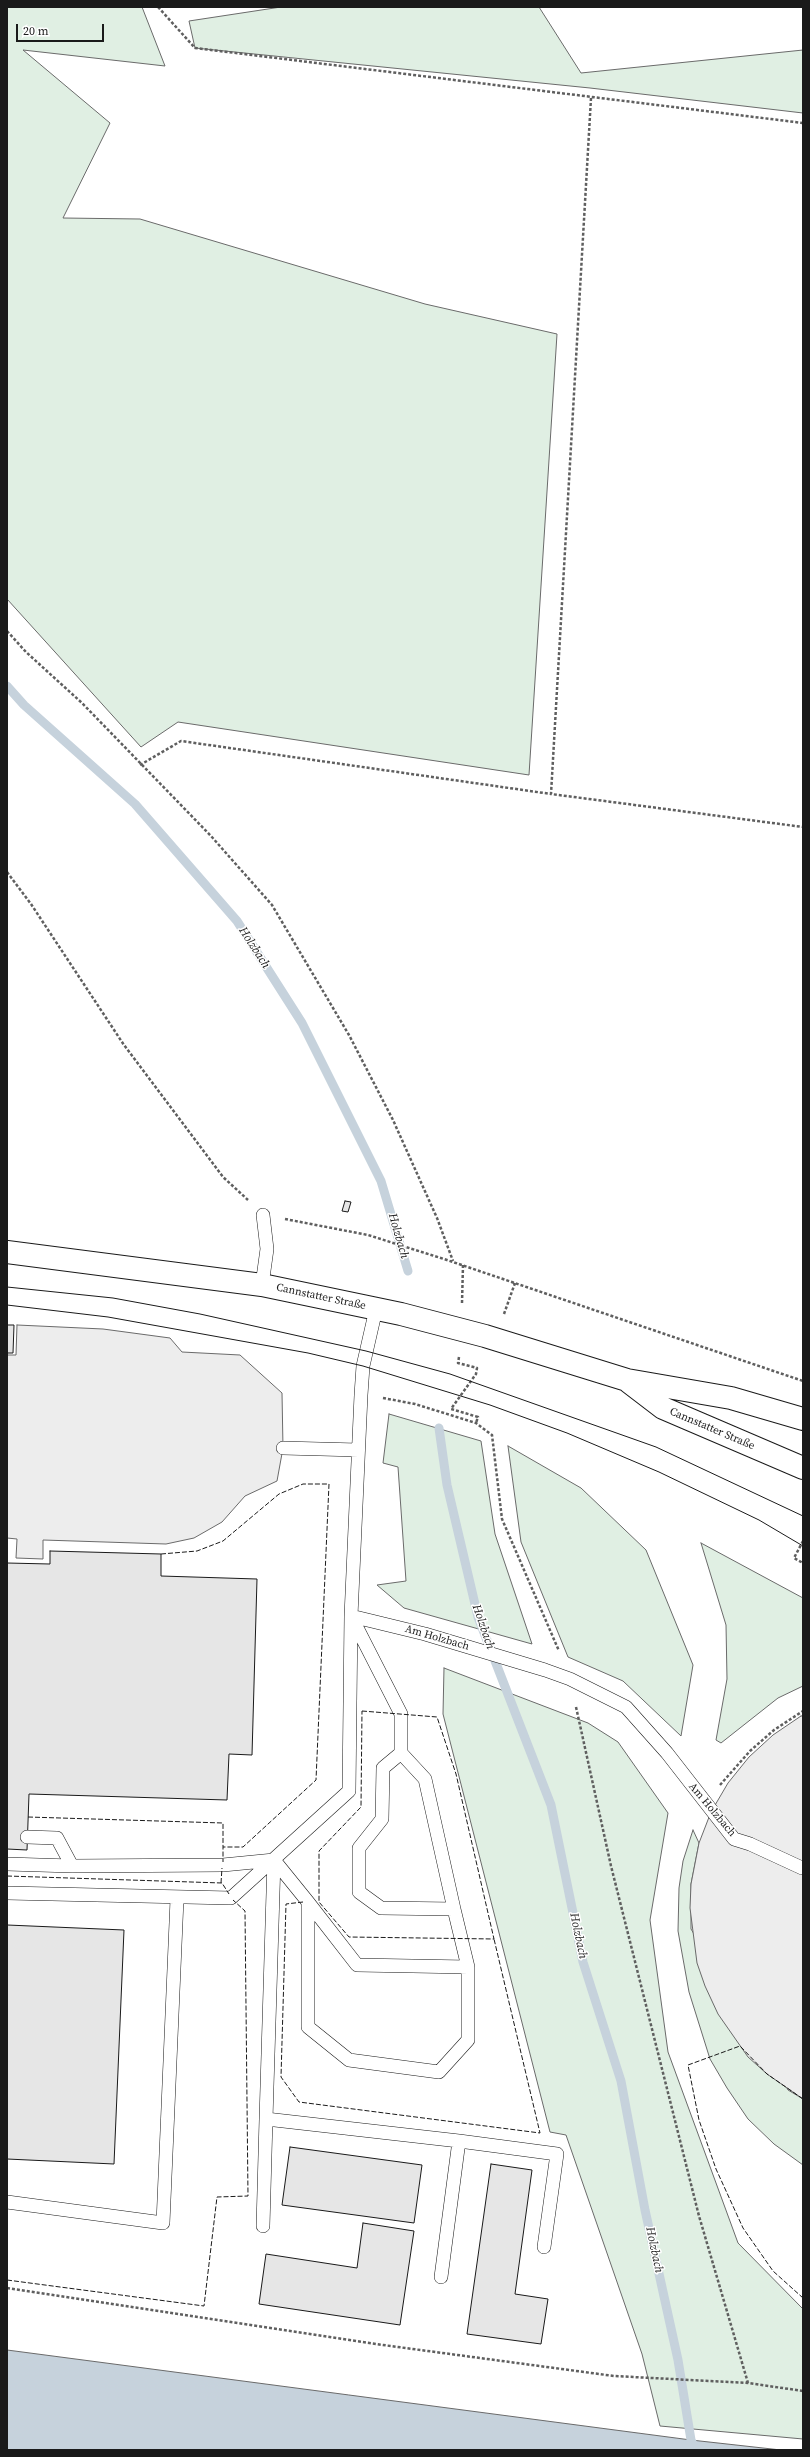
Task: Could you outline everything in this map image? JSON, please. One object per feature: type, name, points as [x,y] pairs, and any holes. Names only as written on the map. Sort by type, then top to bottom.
[{"type":"main road","name":"Cannstatter Straße","points":[[7,1252],[262,1285],[376,1309],[467,1331],[627,1380],[731,1398],[803,1419]]},
{"type":"main road","name":"Cannstatter Straße","points":[[627,1380],[663,1408],[803,1468]]},
{"type":"lane","points":[[262,1285],[267,1249],[263,1215]]},
{"type":"lane","points":[[7,1893],[177,1899],[231,1898],[349,1791],[351,1616],[361,1395],[363,1366],[376,1309]]},
{"type":"lane","points":[[283,1448],[358,1450]]},
{"type":"lane","points":[[308,1902],[308,2028],[349,2060],[439,2072],[468,2040],[468,1967],[425,1780],[400,1753],[401,1714],[351,1616]]},
{"type":"lane","name":"Am Holzbach","points":[[351,1616],[425,1634],[545,1670],[570,1679],[626,1707],[667,1753],[734,1839],[750,1844],[802,1868]]},
{"type":"lane","points":[[400,1753],[383,1768],[382,1819],[359,1848],[360,1892],[381,1908],[454,1909]]},
{"type":"lane","points":[[27,1837],[57,1838],[72,1866]]},
{"type":"lane","points":[[7,1864],[72,1866],[222,1865],[274,1860]]},
{"type":"lane","points":[[274,1860],[357,1965],[468,1967]]},
{"type":"lane","points":[[264,2226],[274,1860]]},
{"type":"lane","points":[[7,2202],[163,2223],[177,1899]]},
{"type":"lane","points":[[266,2119],[459,2141],[557,2154],[544,2247]]},
{"type":"lane","points":[[441,2277],[459,2141]]},
{"type":"path","points":[[158,7],[195,48],[803,123]]},
{"type":"path","points":[[552,794],[591,98]]},
{"type":"path","points":[[7,631],[26,652],[82,703],[140,765],[211,836],[272,905],[349,1035],[393,1120],[438,1218],[453,1262]]},
{"type":"path","points":[[140,765],[181,741],[552,794],[803,827]]},
{"type":"path","points":[[7,872],[31,904],[124,1045],[223,1176],[263,1215],[368,1235],[515,1282],[803,1381]]},
{"type":"path","points":[[463,1265],[462,1304],[474,1308],[458,1362],[477,1368],[476,1374],[451,1409],[478,1417],[476,1423]]},
{"type":"path","points":[[497,1312],[505,1314],[515,1282]]},
{"type":"path","points":[[361,1395],[415,1404],[476,1423],[492,1435],[502,1519],[570,1679],[612,1866],[699,2216],[748,2383]]},
{"type":"path","points":[[803,1541],[794,1558],[803,1563]]},
{"type":"path","points":[[706,1805],[750,1751],[774,1730],[803,1711]]},
{"type":"path","points":[[7,2288],[376,2344],[614,2376],[748,2383],[803,2391]]},
{"type":"green space","points":[[7,7],[142,7],[165,66],[23,50],[110,123],[63,218],[140,219],[425,304],[557,334],[529,775],[178,722],[141,747],[7,599]]},
{"type":"green space","points":[[281,7],[539,7],[581,73],[803,50],[803,113],[590,88],[195,48],[189,21]]},
{"type":"green space","points":[[389,1414],[481,1441],[495,1534],[532,1644],[404,1608],[377,1585],[406,1581],[398,1467],[383,1463]]},
{"type":"green space","points":[[508,1446],[581,1488],[646,1550],[693,1665],[681,1736],[623,1681],[568,1657],[521,1542]]},
{"type":"green space","points":[[701,1543],[803,1598],[803,1686],[778,1698],[721,1743],[716,1740],[727,1679],[726,1625]]},
{"type":"green space","points":[[444,1668],[588,1723],[618,1742],[668,1813],[650,1920],[668,2052],[738,2243],[803,2309],[803,2439],[660,2426],[642,2354],[566,2135],[550,2132],[443,1714]]},
{"type":"green space","points":[[693,1830],[699,1843],[691,1884],[691,1929],[788,2090],[803,2099],[803,2165],[774,2144],[748,2119],[710,2059],[689,1992],[678,1931],[679,1888],[683,1861]]},
{"type":"shaded area","points":[[17,1325],[103,1329],[170,1338],[182,1352],[240,1355],[282,1393],[283,1448],[277,1481],[245,1496],[222,1522],[194,1538],[166,1544],[43,1540],[43,1559],[16,1558],[17,1539],[7,1538],[7,1355],[16,1355]]},
{"type":"shaded area","points":[[803,1716],[803,2099],[767,2074],[748,2057],[718,2014],[705,1986],[697,1963],[690,1908],[691,1884],[699,1843],[711,1812],[728,1783],[749,1757],[773,1735]]},
{"type":"shaded area","points":[[7,2350],[691,2440],[781,2450],[7,2450]]},
{"type":"building","points":[[345,1201],[351,1202],[348,1212],[342,1211]]},
{"type":"building","points":[[7,1325],[14,1325],[13,1353],[7,1353]]},
{"type":"building","points":[[50,1551],[161,1554],[161,1576],[257,1579],[252,1755],[229,1754],[227,1800],[29,1794],[27,1850],[7,1849],[7,1563],[50,1564]]},
{"type":"building","points":[[7,1925],[124,1930],[114,2164],[7,2159]]},
{"type":"building","points":[[290,2147],[422,2165],[414,2223],[282,2205]]},
{"type":"building","points":[[491,2164],[532,2170],[515,2294],[548,2299],[541,2344],[467,2334]]},
{"type":"building","points":[[363,2223],[414,2231],[400,2325],[259,2304],[266,2254],[357,2268]]},
{"type":"waterway","name":"Holzbach","points":[[7,686],[24,705],[135,804],[237,921],[302,1023],[381,1181],[408,1271]]},
{"type":"waterway","name":"Holzbach","points":[[439,1428],[447,1485],[478,1617],[551,1805],[583,1962],[621,2081],[645,2210],[678,2360],[691,2440],[696,2450]]},
{"type":"tram line","points":[[7,1287],[113,1298],[200,1314],[366,1351],[450,1374],[656,1447],[803,1516]]},
{"type":"tram line","points":[[7,1305],[108,1317],[308,1353],[363,1366],[490,1405],[567,1433],[659,1472],[759,1520],[803,1546]]},
{"type":"fence","points":[[161,1554],[197,1551],[223,1541],[279,1494],[303,1484],[329,1484],[316,1780],[243,1847],[223,1847],[223,1862]]},
{"type":"fence","points":[[362,1711],[437,1717],[456,1774],[494,1939],[349,1937],[319,1902],[319,1851],[361,1807],[362,1711]]},
{"type":"fence","points":[[28,1817],[223,1823],[223,1847]]},
{"type":"fence","points":[[221,1883],[222,1868]]},
{"type":"fence","points":[[7,1876],[222,1883],[229,1894]]},
{"type":"fence","points":[[7,2280],[204,2306],[217,2197],[248,2196],[245,1911],[233,1900]]},
{"type":"fence","points":[[303,1902],[286,1904],[281,2077],[299,2102],[540,2133],[494,1939]]},
{"type":"fence","points":[[803,2099],[767,2074],[740,2046],[688,2065],[699,2120],[716,2169],[743,2228],[773,2271],[803,2298]]}]
